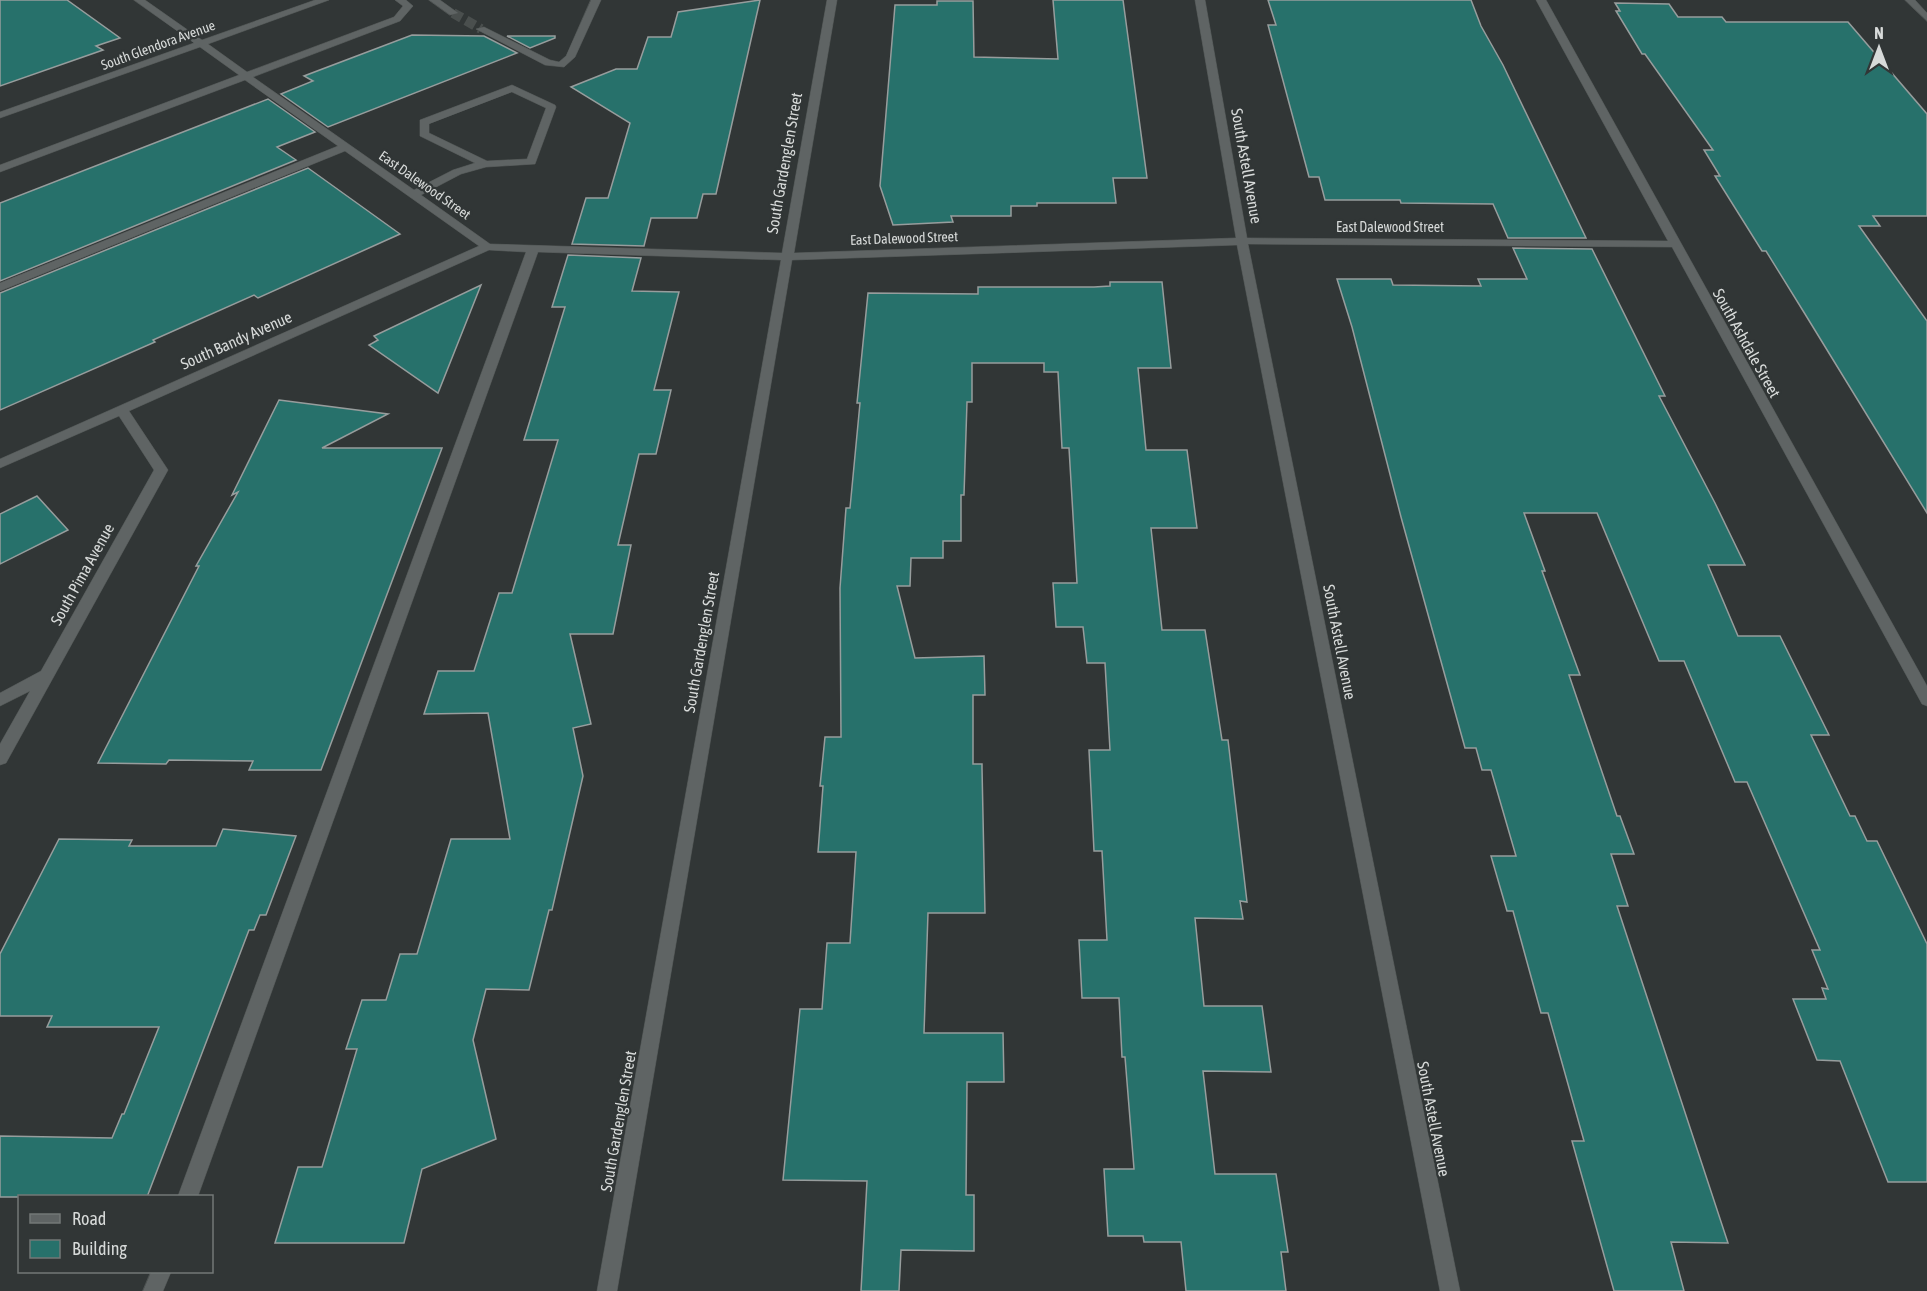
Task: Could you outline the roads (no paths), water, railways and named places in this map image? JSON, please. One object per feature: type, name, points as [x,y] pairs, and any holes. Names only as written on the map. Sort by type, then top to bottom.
[{"type":"street","name":"East Dalewood Street","points":[[139,0],[487,247],[785,257],[1242,241],[1674,244]]},
{"type":"street","name":"South Glendora Avenue","points":[[0,115],[324,0]]},
{"type":"street","points":[[0,169],[397,19],[408,6],[400,0]]},
{"type":"street","points":[[434,0],[453,13]]},
{"type":"street","points":[[481,29],[548,63],[561,64],[570,57],[596,0]]},
{"type":"street","name":"South Gardenglen Street","points":[[607,1291],[785,257],[832,0]]},
{"type":"street","name":"South Astell Avenue","points":[[1200,0],[1242,241],[1450,1291]]},
{"type":"street","name":"South Ashdale Street","points":[[1541,0],[1927,700]]},
{"type":"street","points":[[1910,0],[1927,18]]},
{"type":"street","points":[[413,195],[457,172],[485,164],[531,162],[551,107],[512,87],[424,122],[424,134],[485,164]]},
{"type":"street","points":[[0,287],[346,147]]},
{"type":"street","name":"South Bandy Avenue","points":[[0,464],[487,247]]},
{"type":"street","points":[[189,1195],[533,249]]},
{"type":"street","name":"South Pima Avenue","points":[[0,759],[161,470],[121,409]]},
{"type":"street","points":[[0,700],[47,675]]},
{"type":"street","points":[[153,1291],[160,1273]]},
{"type":"tunnel","points":[[453,13],[481,29]]}]
